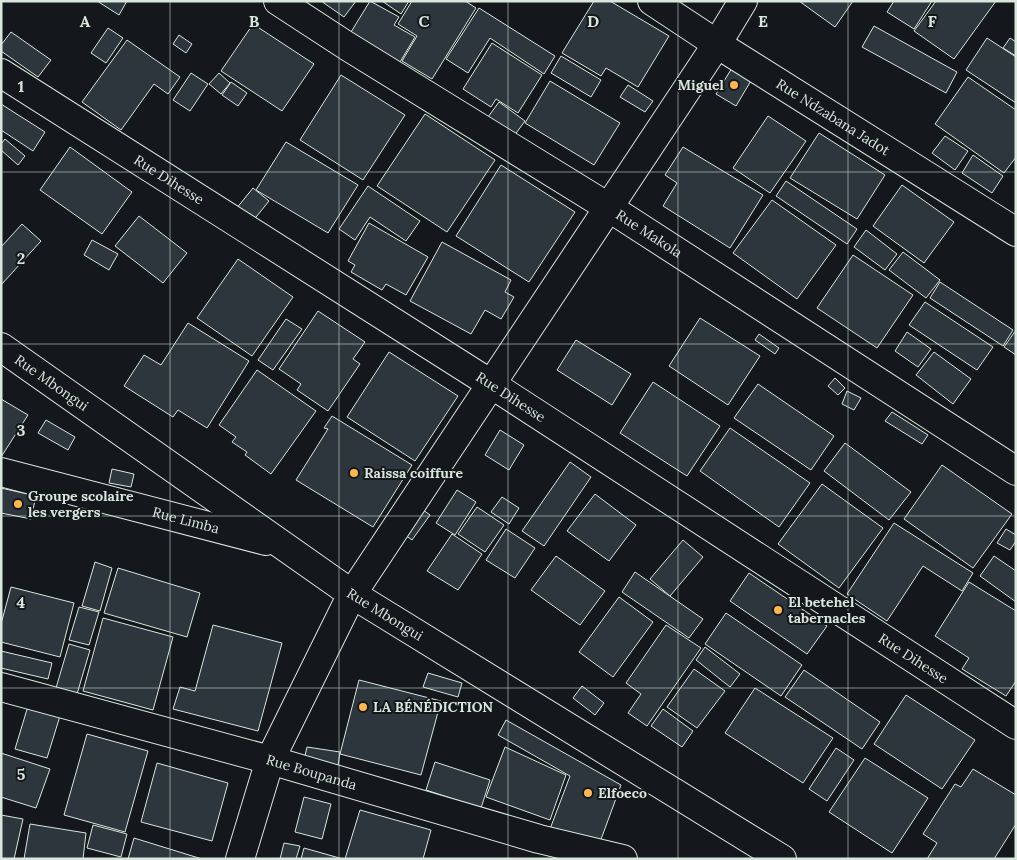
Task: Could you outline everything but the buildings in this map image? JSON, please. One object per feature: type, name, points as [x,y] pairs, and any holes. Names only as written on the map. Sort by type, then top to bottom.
[{"type":"street","name":"Rue Makola","points":[[278,1],[347,46],[608,207],[1016,471]]},
{"type":"street","name":"Rue Ndzabana Jadot","points":[[652,1],[1016,232]]},
{"type":"street","points":[[240,859],[270,760],[352,594],[717,44],[743,1]]},
{"type":"street","name":"Rue Dihesse","points":[[1,73],[491,384],[1016,725]]},
{"type":"street","name":"Rue Mbongui","points":[[1,347],[352,594],[782,859]]},
{"type":"street","name":"Rue Limba","points":[[1,472],[284,546]]},
{"type":"street","name":"Rue Boupanda","points":[[1,687],[270,760],[539,839],[623,859]]},
{"type":"place","name":"Miguel","points":[[734,85]]},
{"type":"place","name":"Raissa coiffure","points":[[354,473]]},
{"type":"place","name":"Groupe scolaire les vergers","points":[[18,504]]},
{"type":"place","name":"El betehel tabernacles","points":[[778,610]]},
{"type":"place","name":"LA BÉNÉDICTION","points":[[363,707]]},
{"type":"place","name":"Elfoeco","points":[[588,793]]}]
